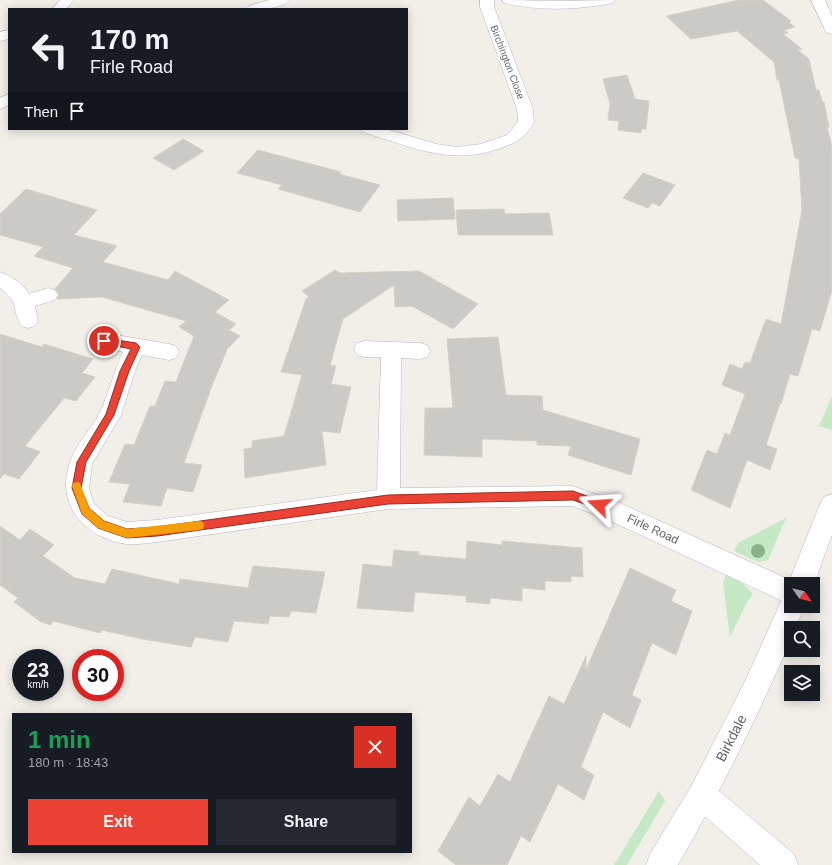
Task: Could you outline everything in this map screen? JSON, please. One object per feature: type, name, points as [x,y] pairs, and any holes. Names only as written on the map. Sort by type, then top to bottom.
[{"type":"street","points":[[60,8],[67,0]]},
{"type":"street","points":[[257,8],[282,0]]},
{"type":"street","name":"Birchington Close","points":[[372,130],[434,149],[457,152],[483,150],[513,138],[526,123],[525,109],[487,8],[487,0]]},
{"type":"street","points":[[509,0],[521,3],[557,6],[608,0]]},
{"type":"street","points":[[818,0],[832,30]]},
{"type":"street","points":[[0,279],[16,290],[24,302],[28,321]]},
{"type":"street","points":[[24,302],[48,295]]},
{"type":"street","points":[[104,341],[169,352]]},
{"type":"street","name":"Firle Road","points":[[136,347],[125,371],[110,415],[81,462],[76,488],[85,511],[101,525],[127,533],[157,531],[388,499],[573,496],[612,510],[784,589]]},
{"type":"street","points":[[364,349],[420,351]]},
{"type":"street","points":[[388,499],[391,350]]},
{"type":"street","points":[[804,577],[832,504]]},
{"type":"street","name":"Birkdale","points":[[661,865],[702,796],[756,689],[789,613]]},
{"type":"street","points":[[702,796],[783,865]]},
{"type":"green space","points":[[832,396],[832,430],[819,426]]},
{"type":"green space","points":[[786,518],[768,560],[758,562],[734,551],[738,543]]},
{"type":"green space","points":[[726,573],[740,581],[753,594],[747,602],[730,637],[723,584]]},
{"type":"green space","points":[[659,791],[665,801],[627,865],[614,865]]},
{"type":"building","points":[[739,0],[763,0],[791,21],[788,22],[795,27],[784,30],[788,33],[783,34],[802,49],[798,50],[809,59],[816,90],[819,90],[822,101],[824,102],[829,127],[827,127],[832,147],[832,290],[820,331],[812,329],[798,376],[790,374],[781,404],[780,403],[766,445],[777,449],[770,470],[747,460],[730,508],[691,490],[707,450],[717,454],[725,433],[730,435],[745,394],[722,385],[730,364],[742,369],[745,362],[750,363],[766,319],[781,324],[802,210],[799,159],[795,158],[774,62],[737,31],[691,39],[666,16]]},
{"type":"building","points":[[627,75],[635,99],[649,101],[646,129],[641,129],[641,133],[618,130],[619,121],[608,120],[610,104],[603,79]]},
{"type":"building","points":[[183,139],[204,151],[174,170],[153,158]]},
{"type":"building","points":[[258,150],[341,172],[339,174],[380,185],[360,212],[278,189],[282,185],[237,173]]},
{"type":"building","points":[[643,173],[675,185],[660,206],[652,203],[648,208],[623,198]]},
{"type":"building","points":[[26,189],[97,210],[74,235],[117,246],[103,262],[168,280],[175,271],[229,300],[215,312],[236,324],[229,330],[240,336],[226,350],[184,463],[202,465],[193,492],[167,488],[161,506],[123,502],[130,484],[109,482],[125,444],[134,445],[150,406],[155,406],[165,381],[176,382],[194,336],[179,327],[186,321],[102,297],[57,299],[59,294],[55,289],[73,268],[34,256],[43,247],[0,235],[0,214]]},
{"type":"building","points":[[453,198],[455,219],[398,221],[397,200]]},
{"type":"building","points":[[504,209],[505,214],[549,213],[553,235],[458,235],[456,210]]},
{"type":"building","points":[[335,270],[340,273],[419,271],[478,304],[453,329],[412,306],[395,307],[394,285],[343,319],[330,365],[336,366],[331,384],[351,387],[340,433],[322,431],[326,465],[245,478],[244,449],[252,448],[252,441],[284,436],[302,375],[281,372],[306,299],[309,297],[302,291]]},
{"type":"building","points":[[0,334],[42,347],[44,344],[93,359],[82,373],[95,377],[76,401],[64,398],[25,446],[40,452],[19,479],[4,474],[0,479]]},
{"type":"building","points":[[498,337],[506,395],[542,396],[543,410],[640,439],[631,475],[568,455],[571,446],[537,445],[537,441],[482,439],[482,457],[424,455],[425,408],[453,408],[447,339]]},
{"type":"building","points":[[0,526],[20,540],[30,529],[54,545],[43,556],[75,578],[105,584],[112,569],[179,584],[180,579],[248,588],[253,566],[325,572],[316,613],[291,611],[289,617],[270,616],[268,624],[234,621],[228,642],[195,637],[191,647],[142,639],[102,630],[100,633],[53,621],[51,625],[41,622],[14,602],[18,598],[0,585]]},
{"type":"building","points":[[467,541],[502,545],[502,541],[582,548],[583,577],[571,576],[571,582],[545,581],[545,590],[522,588],[522,601],[490,598],[490,604],[466,602],[466,596],[415,592],[413,612],[357,608],[363,564],[392,567],[394,550],[419,552],[418,555],[466,559]]},
{"type":"building","points":[[630,568],[676,590],[671,601],[692,611],[676,655],[652,643],[632,695],[641,700],[630,728],[603,712],[581,767],[594,775],[584,800],[558,784],[530,842],[521,836],[507,865],[456,865],[438,851],[469,797],[480,806],[498,774],[510,782],[549,696],[564,704],[586,656],[586,670]]},
{"type":"slow traffic","points":[[77,486],[76,488],[85,511],[101,525],[127,533],[157,531],[199,525]]},
{"type":"route","points":[[104,341],[136,347],[125,371],[110,415],[81,462],[76,488],[85,511],[101,525],[127,533],[157,531],[388,499],[573,496],[599,505]]}]
